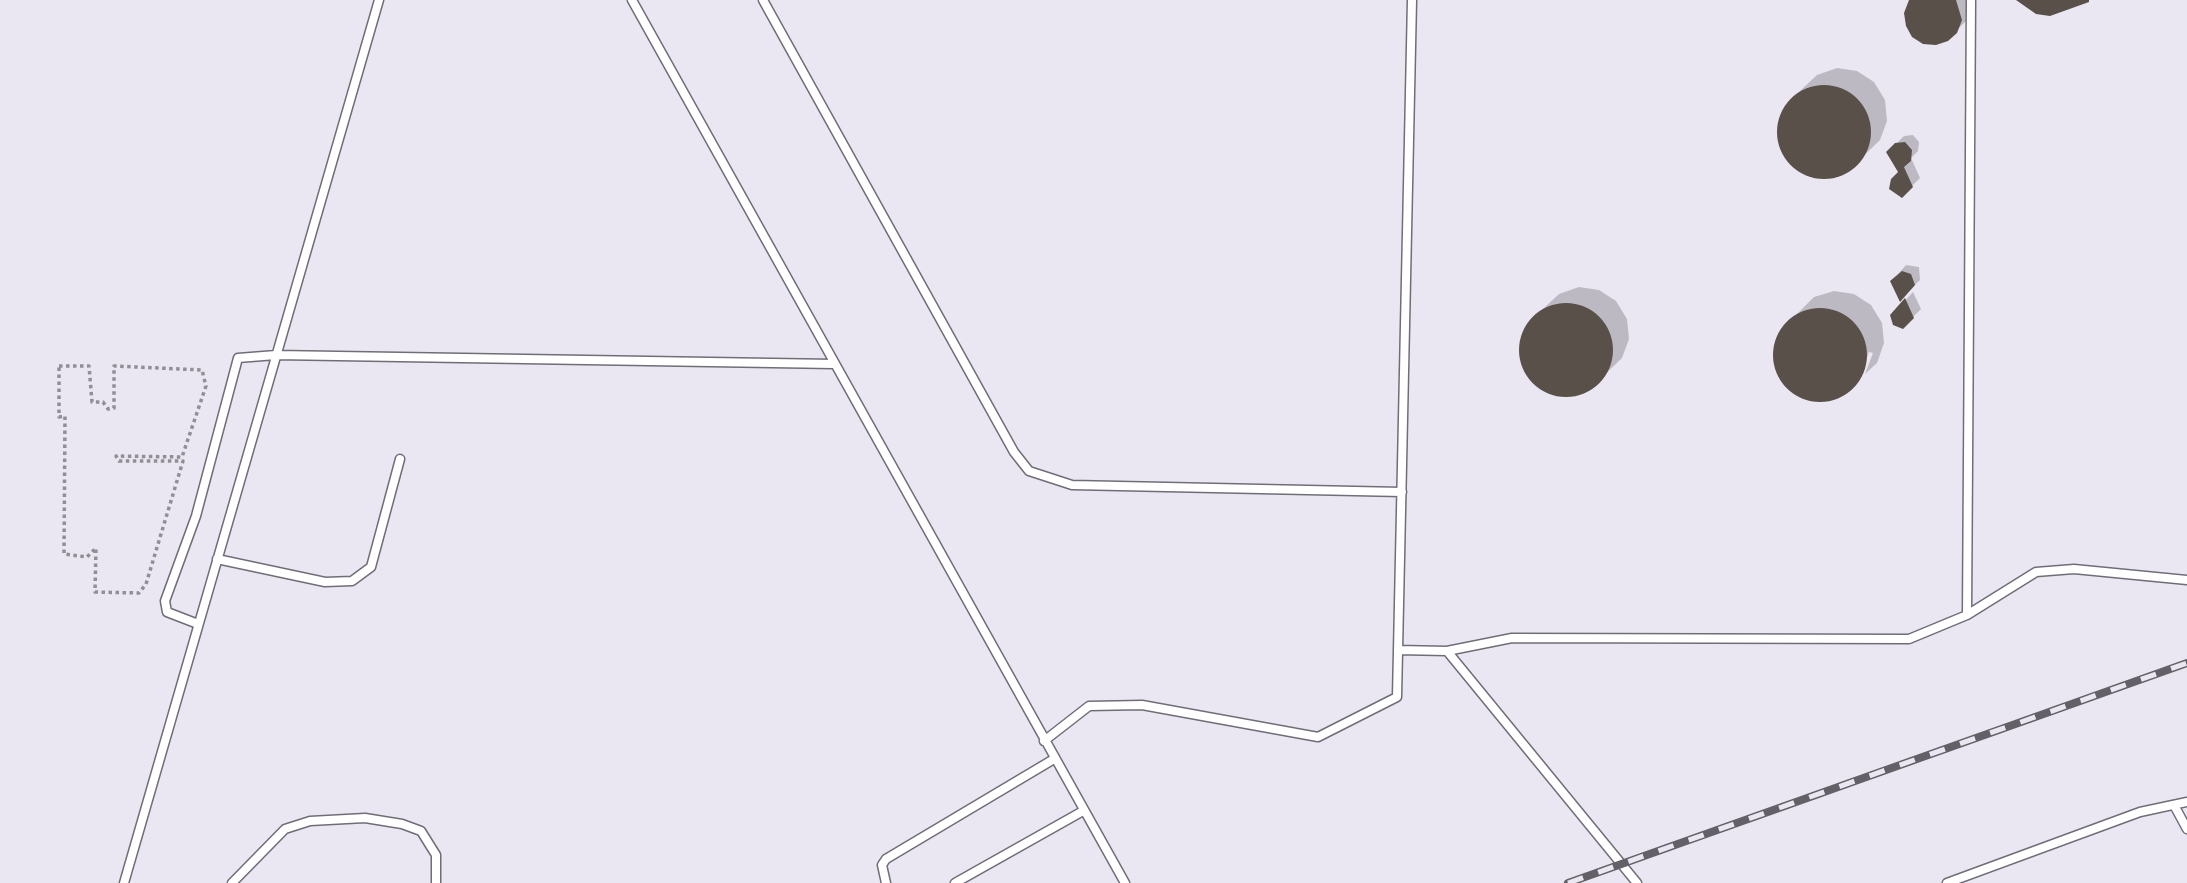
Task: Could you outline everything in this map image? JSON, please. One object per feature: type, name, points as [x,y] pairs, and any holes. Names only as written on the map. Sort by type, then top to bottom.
[{"type":"lane","points":[[124,883],[379,0]]},
{"type":"lane","points":[[632,0],[1125,883]]},
{"type":"lane","points":[[763,0],[1014,452],[1029,471],[1072,485],[1402,492]]},
{"type":"lane","points":[[1044,741],[1089,706],[1129,705],[1318,737],[1397,697],[1412,0]]},
{"type":"lane","points":[[1967,615],[1971,0]]},
{"type":"lane","points":[[198,624],[167,612],[165,608],[196,516],[238,358],[276,355],[834,364]]},
{"type":"lane","points":[[217,559],[325,582],[352,581],[371,567],[400,459]]},
{"type":"lane","points":[[1398,650],[1447,651],[1513,638],[1909,639],[1967,615],[2036,572],[2074,569],[2187,580]]},
{"type":"lane","points":[[1447,651],[1637,883]]},
{"type":"lane","points":[[886,883],[882,864],[886,859],[1054,759]]},
{"type":"lane","points":[[1947,883],[2140,812],[2187,802]]},
{"type":"lane","points":[[2174,805],[2187,829]]},
{"type":"lane","points":[[955,883],[1083,811]]},
{"type":"lane","points":[[232,883],[285,829],[310,821],[365,818],[402,824],[421,831],[436,855],[436,883]]},
{"type":"path","points":[[59,366],[89,366],[92,402],[103,402],[108,409],[114,408],[114,366],[202,370],[206,386],[182,457],[116,456],[119,461],[183,461],[146,584],[139,593],[94,592],[96,548],[86,557],[64,554],[65,416],[59,417],[59,366]]},
{"type":"building","points":[[1909,0],[1956,0],[1962,20],[1957,33],[1948,41],[1936,45],[1923,44],[1912,37],[1906,26],[1904,13]]},
{"type":"building","points":[[2016,0],[2089,2],[2050,16],[2036,14]]},
{"type":"building","points":[[1824,85],[1842,88],[1858,98],[1868,114],[1871,132],[1868,150],[1858,166],[1842,176],[1824,179],[1806,176],[1790,166],[1780,150],[1777,132],[1780,114],[1790,98],[1806,88]]},
{"type":"building","points":[[1905,142],[1912,150],[1911,161],[1904,167],[1913,187],[1902,198],[1889,189],[1891,179],[1898,172],[1886,152],[1895,143]]},
{"type":"building","points":[[1902,271],[1911,274],[1915,285],[1900,302],[1890,281]]},
{"type":"building","points":[[1905,298],[1914,318],[1903,329],[1893,325],[1890,315]]},
{"type":"building","points":[[1566,303],[1584,307],[1599,317],[1609,332],[1613,350],[1609,368],[1599,383],[1584,393],[1566,397],[1548,393],[1533,383],[1523,368],[1519,350],[1523,332],[1533,317],[1548,307]]},
{"type":"building","points":[[1820,308],[1838,311],[1854,321],[1864,337],[1867,355],[1864,373],[1854,389],[1838,399],[1820,402],[1802,399],[1786,389],[1776,373],[1773,355],[1776,337],[1786,321],[1802,311]]},
{"type":"railway","points":[[1568,883],[2187,663]]}]
